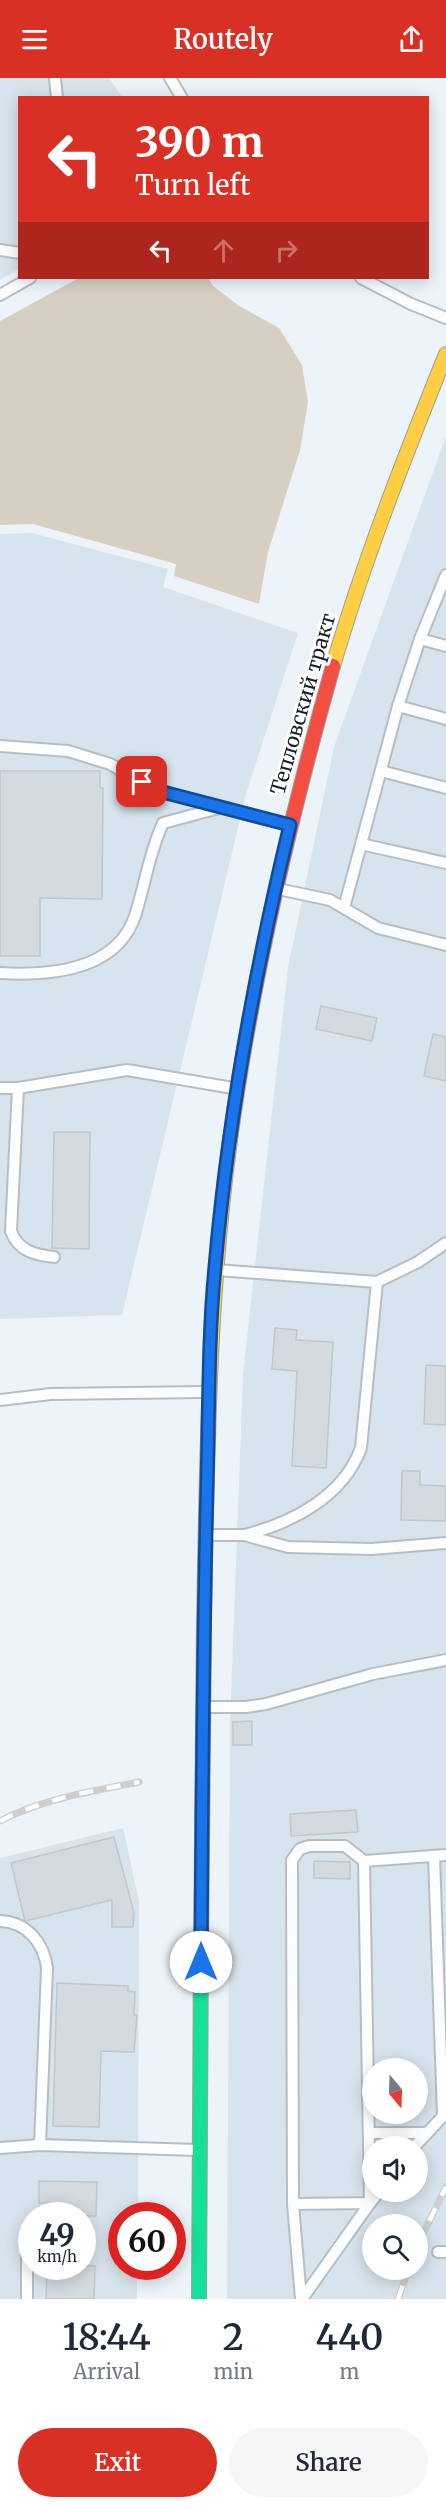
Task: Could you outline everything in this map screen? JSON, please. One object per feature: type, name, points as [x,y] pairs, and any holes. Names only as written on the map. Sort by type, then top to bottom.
[{"type":"main road","name":"Тепловский тракт","points":[[199,2299],[202,1707],[208,1392],[214,1270],[221,1200],[237,1088],[275,888],[320,708],[348,618],[398,475],[446,354]]},
{"type":"lane","points":[[55,78],[57,96]]},
{"type":"lane","points":[[170,78],[181,96]]},
{"type":"lane","points":[[0,250],[18,253]]},
{"type":"lane","points":[[0,295],[28,279]]},
{"type":"lane","points":[[362,279],[411,304],[446,318]]},
{"type":"lane","points":[[344,908],[398,706],[420,639],[446,575]]},
{"type":"lane","points":[[420,639],[446,646]]},
{"type":"lane","points":[[398,706],[446,719]]},
{"type":"lane","points":[[0,746],[68,751],[110,764],[159,791],[290,825]]},
{"type":"lane","points":[[381,771],[446,788]]},
{"type":"lane","points":[[0,973],[50,972],[77,968],[100,958],[119,944],[130,928],[156,839],[163,823],[219,808]]},
{"type":"lane","points":[[361,844],[446,863]]},
{"type":"lane","points":[[275,888],[324,898],[378,928],[446,945]]},
{"type":"lane","points":[[0,1088],[18,1088],[127,1070],[237,1088]]},
{"type":"lane","points":[[18,1088],[5,1220],[13,1237],[24,1249],[32,1253],[54,1257]]},
{"type":"lane","points":[[214,1270],[377,1282],[418,1262],[446,1243]]},
{"type":"lane","points":[[206,1535],[244,1535],[268,1529],[309,1509],[329,1494],[355,1465],[361,1448],[377,1282]]},
{"type":"lane","points":[[0,1400],[51,1394],[208,1392]]},
{"type":"lane","points":[[244,1535],[288,1547],[372,1549],[446,1543]]},
{"type":"lane","points":[[202,1707],[246,1707],[266,1704],[373,1674],[446,1660]]},
{"type":"lane","points":[[338,1845],[350,1848],[364,1861],[370,2203],[301,2299],[292,2204],[292,1860],[300,1849],[338,1845]]},
{"type":"lane","points":[[364,1861],[446,1855]]},
{"type":"lane","points":[[424,2136],[444,2114],[434,1856]]},
{"type":"lane","points":[[0,1921],[16,1924],[26,1930],[37,1940],[46,1955],[40,2145]]},
{"type":"lane","points":[[369,2133],[427,2133]]},
{"type":"lane","points":[[0,2148],[40,2145],[200,2151]]},
{"type":"lane","points":[[292,2204],[370,2203]]},
{"type":"lane","points":[[27,2280],[27,2299]]},
{"type":"shaded area","points":[[0,78],[109,78],[121,96],[18,96],[18,270],[0,280]]},
{"type":"shaded area","points":[[77,279],[209,279],[213,286],[239,306],[279,328],[302,365],[308,402],[300,450],[268,552],[259,604],[174,576],[176,564],[33,524],[0,525],[0,321]]},
{"type":"shaded area","points":[[446,436],[446,2299],[227,2299],[230,1722],[243,1374],[288,967],[334,747]]},
{"type":"shaded area","points":[[32,533],[168,569],[163,587],[298,633],[246,794],[122,1315],[0,1319],[0,534]]},
{"type":"shaded area","points":[[123,1828],[139,1901],[138,2202],[108,2202],[108,2280],[137,2280],[137,2299],[0,2299],[0,1858]]},
{"type":"building","points":[[0,771],[100,771],[100,788],[103,788],[102,899],[40,898],[40,956],[0,956]]},
{"type":"building","points":[[321,1006],[377,1018],[372,1041],[316,1029]]},
{"type":"building","points":[[433,1034],[446,1037],[446,1081],[424,1076]]},
{"type":"building","points":[[54,1132],[90,1132],[89,1249],[52,1248]]},
{"type":"building","points":[[275,1328],[297,1330],[296,1340],[333,1342],[326,1468],[292,1466],[297,1371],[272,1369]]},
{"type":"building","points":[[426,1365],[446,1366],[446,1425],[424,1424]]},
{"type":"building","points":[[402,1471],[420,1471],[420,1485],[446,1486],[446,1521],[401,1520]]},
{"type":"building","points":[[252,1721],[252,1745],[233,1745],[233,1722]]},
{"type":"building","points":[[356,1810],[358,1832],[291,1836],[290,1814]]},
{"type":"building","points":[[114,1837],[134,1913],[133,1927],[112,1927],[112,1900],[25,1921],[11,1863]]},
{"type":"building","points":[[314,1861],[350,1862],[350,1879],[314,1878]]},
{"type":"building","points":[[57,1983],[128,1986],[128,1991],[135,1992],[134,2015],[137,2015],[134,2052],[101,2051],[99,2127],[53,2126]]},
{"type":"building","points":[[39,2181],[97,2182],[96,2216],[96,2202],[39,2202]]},
{"type":"building","points":[[47,2280],[95,2280],[94,2299],[46,2299]]},
{"type":"railway","points":[[0,1821],[50,1801],[139,1782]]},
{"type":"railway","points":[[428,2224],[446,2187]]},
{"type":"railway","points":[[398,2299],[405,2280]]},
{"type":"traffic: fast","points":[[199,2299],[201,1948]]},
{"type":"traffic: slow","points":[[333,666],[400,470],[446,354]]},
{"type":"traffic: slow","points":[[204,1624],[213,1321],[230,1140]]},
{"type":"traffic: jam","points":[[230,1140],[249,1020],[273,901],[301,783],[333,666]]},
{"type":"traffic: jam","points":[[201,1948],[204,1624]]},
{"type":"route","points":[[142,782],[159,791],[290,825],[255,984],[237,1088],[221,1200],[214,1270],[208,1392],[202,1707],[201,1962]]}]
